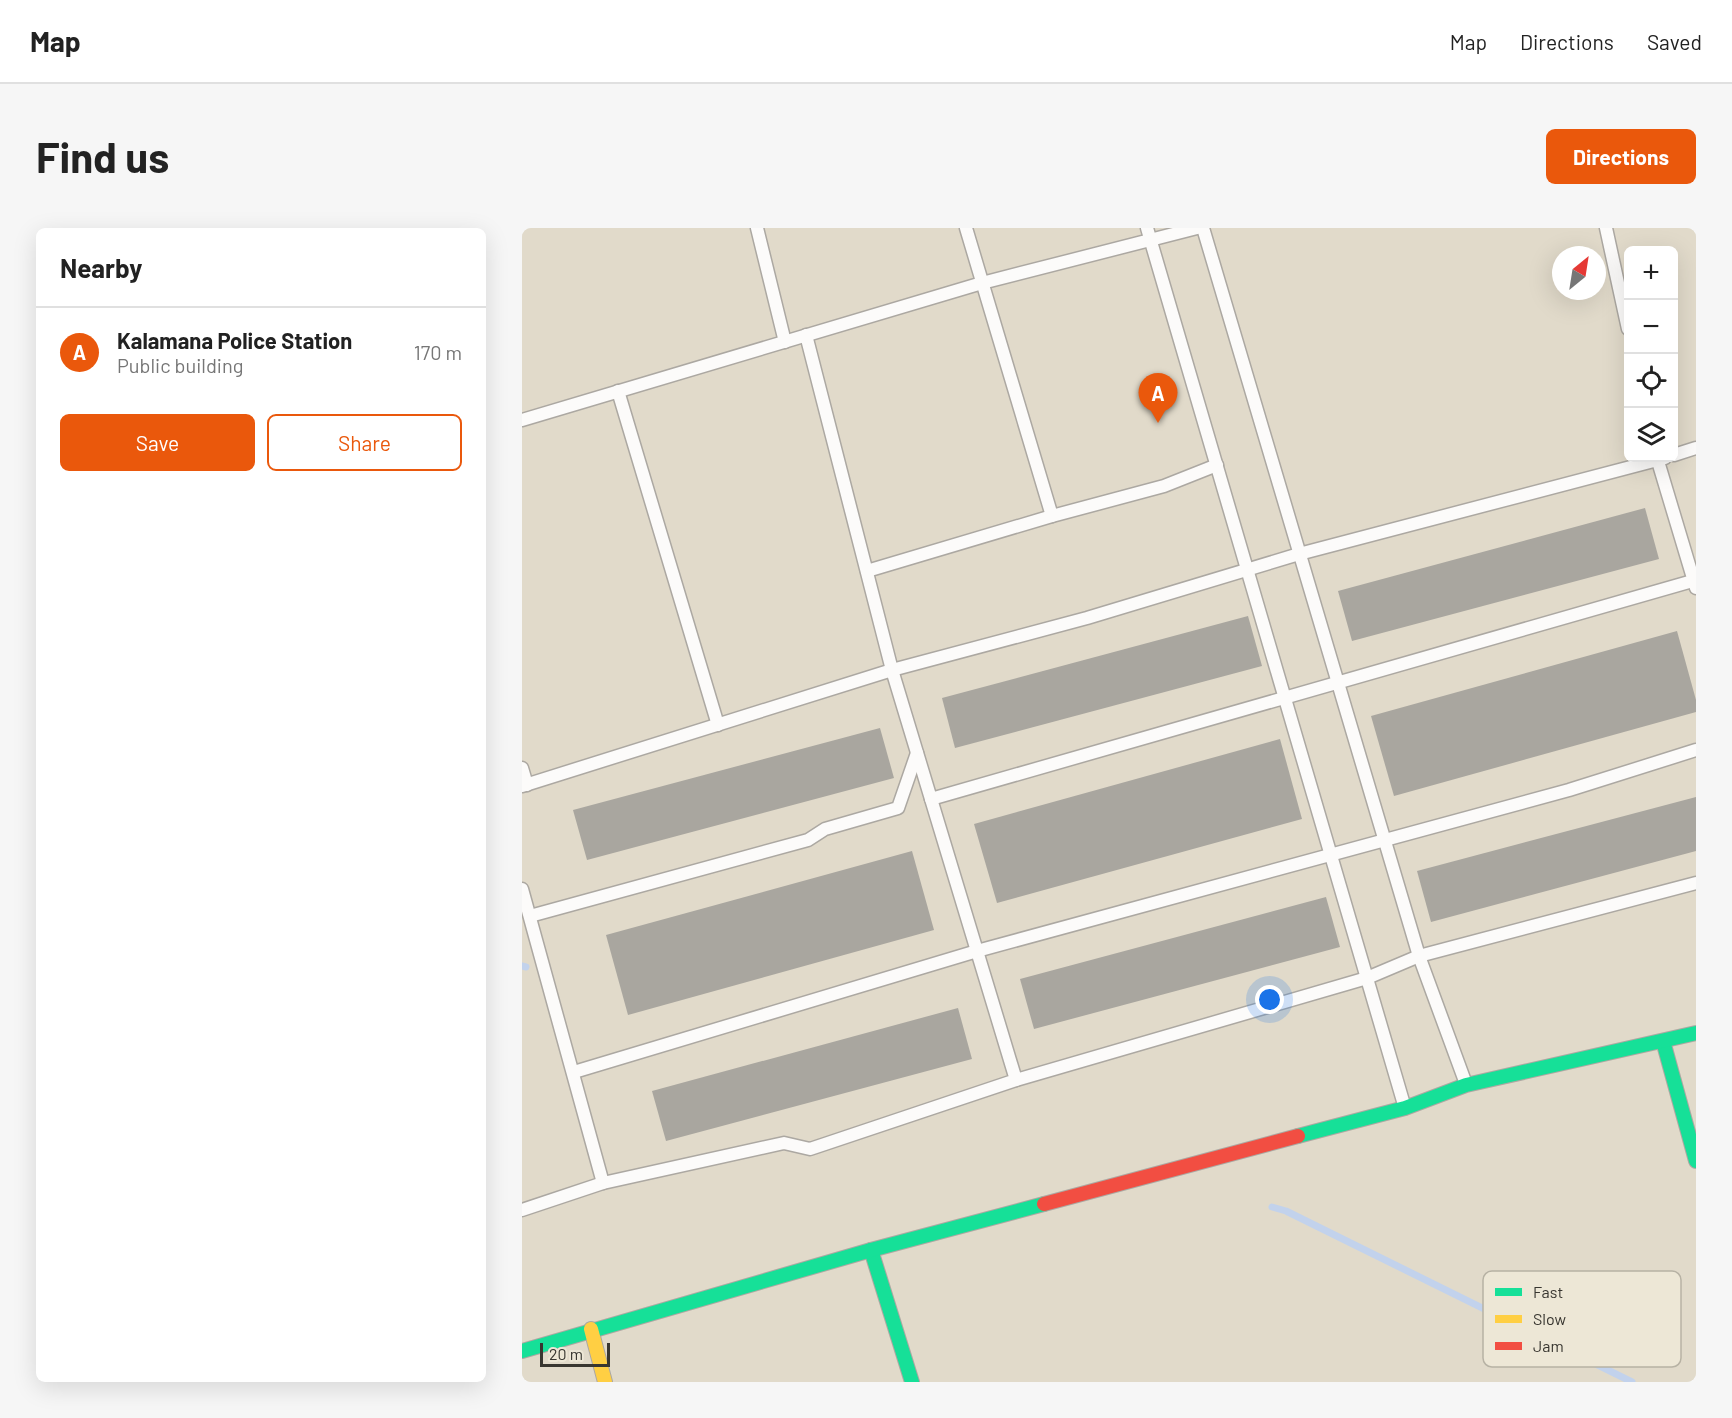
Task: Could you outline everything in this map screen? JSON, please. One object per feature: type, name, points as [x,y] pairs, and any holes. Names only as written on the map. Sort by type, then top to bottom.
[{"type":"street","points":[[522,1351],[591,1329],[871,1250],[1405,1108],[1466,1085],[1696,1033]]},
{"type":"street","points":[[1663,1041],[1696,1161]]},
{"type":"street","points":[[871,1250],[912,1382]]},
{"type":"street","points":[[591,1329],[605,1382]]},
{"type":"lane","points":[[757,228],[785,342]]},
{"type":"lane","points":[[966,228],[1052,516]]},
{"type":"lane","points":[[522,420],[1149,234],[1197,228]]},
{"type":"lane","points":[[1203,228],[1299,554],[1387,840],[1419,956],[1466,1085]]},
{"type":"lane","points":[[1606,228],[1624,307]]},
{"type":"lane","points":[[1149,234],[1405,1108]]},
{"type":"lane","points":[[806,335],[892,670],[1016,1080]]},
{"type":"lane","points":[[618,391],[718,725]]},
{"type":"lane","points":[[1678,454],[1696,448]]},
{"type":"lane","points":[[522,768],[525,786],[892,670],[1087,618],[1299,554],[1645,462]]},
{"type":"lane","points":[[931,799],[1695,583],[1661,462]]},
{"type":"lane","points":[[867,571],[1052,516],[1164,486],[1217,465]]},
{"type":"lane","points":[[574,1072],[977,951],[1330,853],[1387,840],[1569,790],[1696,750]]},
{"type":"lane","points":[[530,916],[808,840],[825,829],[898,808],[917,753]]},
{"type":"lane","points":[[522,1210],[603,1183],[784,1143],[810,1149],[1016,1080],[1366,978],[1419,956],[1696,883]]},
{"type":"lane","points":[[522,889],[603,1183]]},
{"type":"shaded area","points":[[522,228],[1696,228],[1696,1382],[522,1382]]},
{"type":"building","points":[[1645,508],[1659,559],[1352,641],[1338,591]]},
{"type":"building","points":[[1248,616],[1262,666],[955,748],[942,698]]},
{"type":"building","points":[[1677,631],[1696,700],[1696,712],[1394,796],[1371,716]]},
{"type":"building","points":[[880,728],[894,778],[587,860],[573,810]]},
{"type":"building","points":[[1280,739],[1302,819],[997,903],[974,824]]},
{"type":"building","points":[[1696,797],[1696,851],[1431,922],[1417,871]]},
{"type":"building","points":[[912,851],[934,930],[628,1015],[606,935]]},
{"type":"building","points":[[1326,897],[1340,947],[1034,1029],[1020,979]]},
{"type":"building","points":[[958,1008],[972,1059],[666,1141],[652,1091]]},
{"type":"waterway","points":[[522,966],[526,967]]},
{"type":"waterway","points":[[1272,1207],[1286,1211],[1483,1308]]},
{"type":"waterway","points":[[1602,1367],[1632,1382]]},
{"type":"traffic: fast","points":[[1298,1136],[1405,1108],[1466,1085],[1696,1033]]},
{"type":"traffic: fast","points":[[1663,1041],[1696,1161]]},
{"type":"traffic: fast","points":[[522,1351],[871,1250],[1044,1204]]},
{"type":"traffic: fast","points":[[871,1250],[912,1382]]},
{"type":"traffic: slow","points":[[591,1329],[605,1382]]},
{"type":"traffic: jam","points":[[1044,1204],[1298,1136]]},
{"type":"place","name":"Kalamana Police Station","points":[[1158,423]]}]
